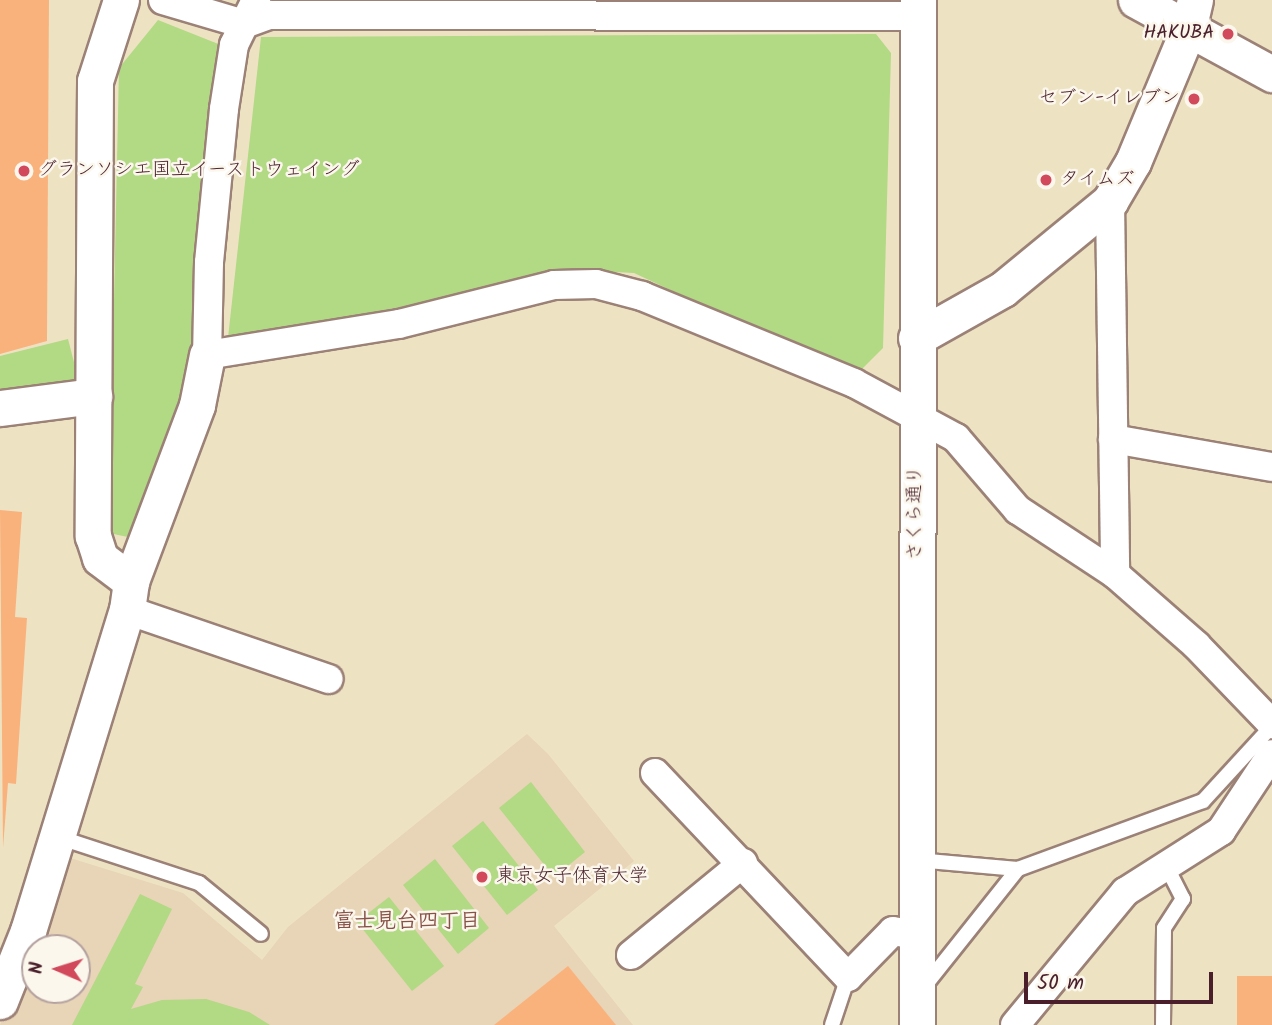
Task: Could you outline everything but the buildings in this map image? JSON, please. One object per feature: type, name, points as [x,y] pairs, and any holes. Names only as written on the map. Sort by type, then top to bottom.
[{"type":"street","points":[[121,0],[95,81],[93,536],[100,558],[129,596],[329,679]]},
{"type":"street","points":[[163,0],[269,15],[465,7],[918,8]]},
{"type":"street","points":[[1136,0],[1192,15],[1272,74]]},
{"type":"street","name":"さくら通り","points":[[917,1010],[918,8]]},
{"type":"street","points":[[0,1001],[28,931],[129,596],[197,405],[207,355],[209,262],[224,109],[234,45],[250,12]]},
{"type":"street","points":[[916,338],[1003,289],[1110,201],[1133,162],[1192,15]]},
{"type":"street","points":[[1110,201],[1115,575]]},
{"type":"street","points":[[207,355],[399,324],[554,285],[586,283],[664,304],[916,414],[956,438],[1018,510],[1115,575],[1196,645],[1270,719]]},
{"type":"street","points":[[0,408],[93,396]]},
{"type":"street","points":[[1114,439],[1272,467]]},
{"type":"street","points":[[1015,1025],[1125,892],[1221,831],[1272,754]]},
{"type":"street","points":[[654,773],[743,863],[848,976],[893,931],[916,935]]},
{"type":"street","points":[[631,955],[743,863]]},
{"type":"lane","points":[[916,860],[1018,869],[1203,801],[1270,719]]},
{"type":"lane","points":[[57,836],[199,883],[261,933]]},
{"type":"lane","points":[[1163,1025],[1164,928],[1184,899],[1166,866]]},
{"type":"lane","points":[[917,1010],[1018,869]]},
{"type":"lane","points":[[832,1025],[848,976]]},
{"type":"shaded area","name":"東京女子体育大学","points":[[527,734],[548,754],[634,861],[554,926],[633,1025],[0,1025],[21,972],[21,1004],[91,1004],[91,934],[36,934],[67,857],[183,893],[262,960],[288,927]]},
{"type":"green space","points":[[158,20],[236,51],[207,316],[137,539],[109,533],[119,68]]},
{"type":"green space","points":[[876,34],[891,53],[883,348],[855,376],[634,273],[576,270],[485,292],[228,338],[261,37]]},
{"type":"green space","points":[[68,339],[83,397],[0,408],[0,356]]},
{"type":"green space","points":[[531,782],[585,852],[554,877],[499,808]]},
{"type":"green space","points":[[483,821],[538,890],[507,915],[452,846]]},
{"type":"green space","points":[[435,859],[489,928],[458,954],[403,885]]},
{"type":"green space","points":[[140,894],[172,909],[135,984],[143,987],[131,1009],[162,1000],[206,999],[249,1012],[270,1025],[72,1025],[83,1004],[91,1004],[91,988]]},
{"type":"green space","points":[[389,897],[444,966],[412,991],[357,922]]},
{"type":"place","name":"HAKUBA","points":[[1228,34]]},
{"type":"place","name":"セブン-イレブン","points":[[1194,99]]},
{"type":"place","name":"グランソシエ国立イーストウェイング","points":[[24,171]]},
{"type":"place","name":"タイムズ","points":[[1046,180]]},
{"type":"place","name":"東京女子体育大学","points":[[482,877]]},
{"type":"district","name":"富士見台四丁目","points":[[407,922]]}]
